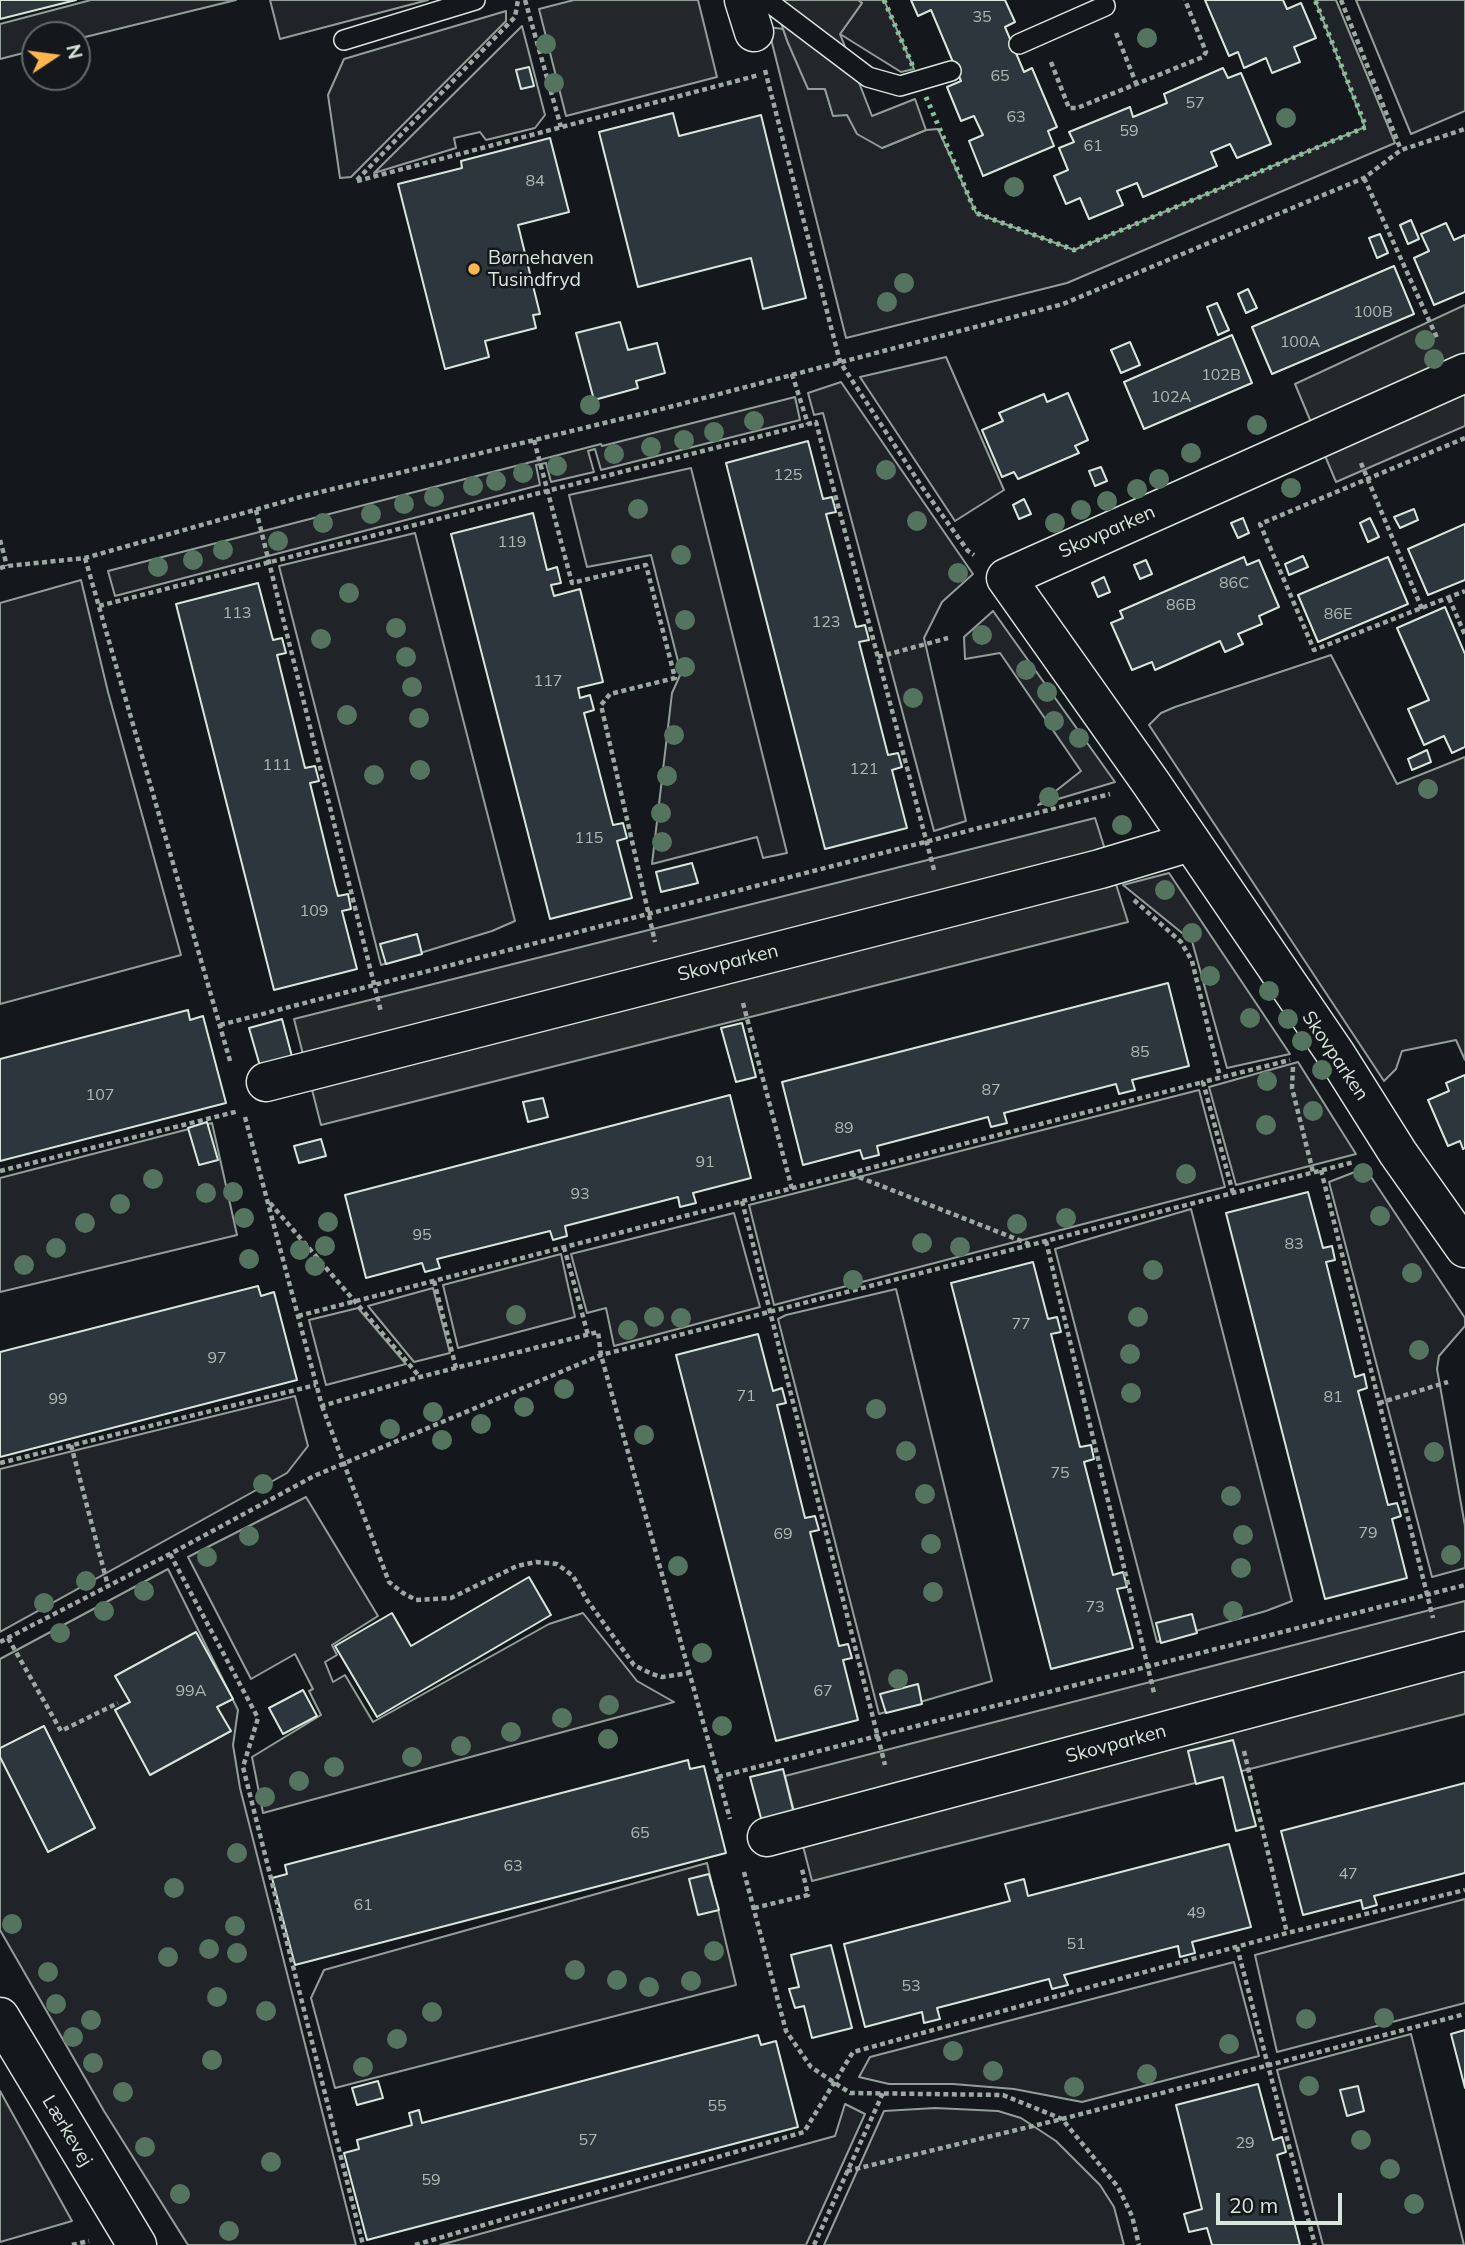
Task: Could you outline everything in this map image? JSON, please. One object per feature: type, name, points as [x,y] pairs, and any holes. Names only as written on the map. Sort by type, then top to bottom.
[{"type":"street","name":"Skovparken","points":[[1460,375],[1006,578],[1151,783],[1335,1053],[1398,1153],[1462,1238]]},
{"type":"street","name":"Skovparken","points":[[255,1096],[391,1050],[1100,869],[1190,842]]},
{"type":"street","name":"Skovparken","points":[[763,1832],[895,1803],[1454,1654]]},
{"type":"street","name":"Lærkevej","points":[[0,2017],[137,2245]]},
{"type":"lane","points":[[344,40],[475,0]]},
{"type":"lane","points":[[1019,44],[1105,6]]},
{"type":"lane","points":[[755,11],[868,77],[900,86],[951,71]]},
{"type":"path","points":[[518,0],[515,17],[357,181],[766,73]]},
{"type":"path","points":[[525,0],[561,127]]},
{"type":"path","points":[[1040,34],[1069,108],[1077,107],[1203,57],[1206,52],[1185,0]]},
{"type":"path","points":[[1341,0],[1401,150]]},
{"type":"path","points":[[1105,6],[1136,83]]},
{"type":"path","points":[[755,11],[766,73],[840,362],[922,487],[968,551],[1006,578]]},
{"type":"path","points":[[0,568],[85,558],[256,510],[1063,304],[1364,178],[1401,150],[1465,129]]},
{"type":"path","points":[[1364,178],[1460,375]]},
{"type":"path","points":[[792,374],[808,424]]},
{"type":"path","points":[[99,606],[816,422],[944,908]]},
{"type":"path","points":[[1345,426],[1422,609]]},
{"type":"path","points":[[1465,438],[1260,523],[1314,650],[1465,591]]},
{"type":"path","points":[[534,440],[572,583],[646,565],[675,678],[610,694],[601,705],[665,980]]},
{"type":"path","points":[[256,510],[391,1050]]},
{"type":"path","points":[[0,540],[7,566]]},
{"type":"path","points":[[85,558],[230,1062]]},
{"type":"path","points":[[1450,598],[1465,635]]},
{"type":"path","points":[[878,657],[948,638]]},
{"type":"path","points":[[220,1026],[1151,783]]},
{"type":"path","points":[[1100,869],[1181,942],[1192,961],[1220,1077]]},
{"type":"path","points":[[732,962],[792,1188]]},
{"type":"path","points":[[298,1316],[1296,1058],[1292,1088],[1313,1172]]},
{"type":"path","points":[[1203,1082],[1233,1193]]},
{"type":"path","points":[[0,1171],[255,1096],[267,1200],[316,1385],[388,1582],[416,1600],[451,1598],[517,1566],[536,1562],[556,1564],[573,1576],[587,1601],[634,1665],[662,1677],[689,1673]]},
{"type":"path","points":[[0,1642],[314,1476],[601,1355],[1313,1172],[1398,1153]]},
{"type":"path","points":[[1321,1170],[1427,1595],[1454,1654]]},
{"type":"path","points":[[851,1173],[1030,1245]]},
{"type":"path","points":[[267,1200],[420,1377]]},
{"type":"path","points":[[742,1201],[895,1803]]},
{"type":"path","points":[[1046,1241],[1163,1731]]},
{"type":"path","points":[[564,1247],[588,1335]]},
{"type":"path","points":[[434,1281],[456,1368]]},
{"type":"path","points":[[322,1406],[420,1377],[598,1332],[601,1355],[718,1777],[763,1832],[808,1895],[754,1908]]},
{"type":"path","points":[[1379,1403],[1448,1382]]},
{"type":"path","points":[[0,1463],[316,1385]]},
{"type":"path","points":[[71,1445],[108,1586]]},
{"type":"path","points":[[170,1554],[258,1718],[243,1767],[363,2245]]},
{"type":"path","points":[[718,1777],[1465,1585]]},
{"type":"path","points":[[8,1638],[61,1731],[118,1703]]},
{"type":"path","points":[[1235,1712],[1287,1933]]},
{"type":"path","points":[[743,1869],[786,2031],[811,2067],[850,2093],[1003,2095],[1062,2119],[1118,2187],[1132,2216],[1139,2245]]},
{"type":"path","points":[[415,2245],[804,2132],[853,2052],[1287,1933],[1465,1890]]},
{"type":"path","points":[[1237,1947],[1315,2245]]},
{"type":"path","points":[[847,2171],[1062,2119],[1465,2014]]},
{"type":"path","points":[[814,2245],[883,2093]]},
{"type":"shaded area","points":[[91,0],[236,0],[91,36],[91,21],[21,21],[21,54],[0,59],[0,24]]},
{"type":"shaded area","points":[[270,0],[428,0],[280,39]]},
{"type":"shaded area","points":[[574,0],[698,0],[717,77],[566,116],[539,9]]},
{"type":"shaded area","points":[[773,0],[858,0],[862,3],[840,34],[872,116],[915,99],[926,130],[882,148],[857,134],[847,115],[833,116],[825,89],[808,89]]},
{"type":"shaded area","points":[[858,0],[884,0],[914,69],[901,72],[840,34],[862,3]]},
{"type":"shaded area","points":[[1315,0],[1336,0],[1395,143],[1067,283],[846,338],[768,27],[783,29],[788,43],[825,89],[833,115],[847,114],[882,148],[926,130],[938,129],[976,213],[1074,250],[1365,127]]},
{"type":"shaded area","points":[[1356,0],[1465,0],[1465,111],[1411,134]]},
{"type":"shaded area","points":[[506,11],[506,21],[351,177],[340,178],[328,95],[344,59]]},
{"type":"shaded area","points":[[522,26],[545,115],[535,128],[486,140],[480,132],[454,138],[456,148],[374,173]]},
{"type":"shaded area","points":[[1465,305],[1465,426],[1336,482],[1295,384]]},
{"type":"shaded area","points":[[946,357],[1004,490],[955,521],[860,377]]},
{"type":"shaded area","points":[[841,382],[973,574],[942,602],[924,638],[966,821],[934,831],[823,413],[814,415],[808,393]]},
{"type":"shaded area","points":[[795,397],[800,420],[601,470],[595,449],[588,451],[594,472],[551,482],[546,463],[536,465],[540,485],[115,596],[108,571],[601,444],[602,446]]},
{"type":"shaded area","points":[[691,468],[787,853],[763,858],[757,837],[652,864],[672,693],[681,673],[651,555],[587,567],[569,495]]},
{"type":"shaded area","points":[[415,533],[515,921],[492,931],[381,965],[279,566]]},
{"type":"shaded area","points":[[81,580],[108,692],[181,955],[0,1004],[0,603]]},
{"type":"shaded area","points":[[993,611],[1115,782],[1038,805],[1081,771],[1000,653],[965,659],[964,637]]},
{"type":"shaded area","points":[[1331,655],[1397,784],[1465,757],[1465,1060],[1456,1040],[1402,1051],[1396,1069],[1384,1081],[1149,725],[1161,713],[1175,707]]},
{"type":"shaded area","points":[[1095,818],[1128,922],[321,1125],[294,1019]]},
{"type":"shaded area","points":[[1169,873],[1290,1054],[1227,1068],[1192,941],[1123,885]]},
{"type":"shaded area","points":[[1298,1062],[1356,1154],[1236,1185],[1209,1087]]},
{"type":"shaded area","points":[[1199,1090],[1225,1187],[774,1305],[749,1205]]},
{"type":"shaded area","points":[[212,1123],[237,1235],[0,1292],[0,1178]]},
{"type":"shaded area","points":[[1365,1168],[1465,1318],[1465,1326],[1439,1356],[1437,1369],[1465,1526],[1465,1568],[1432,1577],[1329,1182]]},
{"type":"shaded area","points":[[1191,1209],[1292,1601],[1157,1642],[1055,1249]]},
{"type":"shaded area","points":[[734,1213],[760,1307],[614,1346],[606,1308],[587,1313],[571,1254]]},
{"type":"shaded area","points":[[561,1254],[575,1317],[458,1348],[443,1285]]},
{"type":"shaded area","points":[[433,1288],[450,1353],[414,1362],[368,1306]]},
{"type":"shaded area","points":[[896,1289],[992,1681],[879,1714],[778,1319]]},
{"type":"shaded area","points":[[358,1308],[406,1364],[326,1385],[309,1320]]},
{"type":"shaded area","points":[[295,1396],[308,1446],[287,1473],[0,1632],[0,1469]]},
{"type":"shaded area","points":[[306,1497],[378,1616],[332,1645],[337,1655],[325,1662],[333,1682],[345,1675],[373,1722],[549,1624],[583,1613],[637,1681],[674,1702],[263,1813],[252,1757],[321,1715],[309,1691],[313,1689],[295,1654],[251,1679],[188,1557]]},
{"type":"shaded area","points":[[168,1569],[238,1710],[233,1745],[240,1788],[356,2245],[188,2245],[104,2111],[0,1930],[0,1659]]},
{"type":"shaded area","points":[[1465,1601],[1465,1714],[812,1881],[785,1776]]},
{"type":"shaded area","points":[[707,1863],[736,1985],[335,2088],[311,1998],[324,1970]]},
{"type":"shaded area","points":[[1465,1899],[1465,2003],[1277,2052],[1255,1955]]},
{"type":"shaded area","points":[[1234,1962],[1259,2056],[1082,2102],[1014,2089],[953,2084],[889,2084],[859,2077],[870,2057]]},
{"type":"shaded area","points":[[1411,2034],[1464,2245],[1323,2245],[1277,2070]]},
{"type":"shaded area","points":[[0,2091],[72,2221],[0,2242]]},
{"type":"shaded area","points":[[845,2104],[865,2114],[806,2245],[440,2245],[835,2136]]},
{"type":"shaded area","points":[[935,2108],[998,2111],[1021,2118],[1056,2141],[1100,2185],[1114,2207],[1124,2245],[824,2245],[884,2111]]},
{"type":"building","points":[[0,0],[76,0],[0,19]]},
{"type":"building","points":[[911,0],[1005,0],[1015,22],[1005,27],[1024,72],[1032,68],[1057,127],[1048,131],[1054,146],[983,176],[969,141],[983,135],[974,116],[961,121],[947,87],[961,81],[931,10],[918,16]]},
{"type":"building","points":[[1205,0],[1283,0],[1287,9],[1301,3],[1316,38],[1294,47],[1300,62],[1272,73],[1266,58],[1244,68],[1238,52],[1229,56]]},
{"type":"building","points":[[529,67],[534,86],[521,89],[516,70]]},
{"type":"building","points":[[1223,68],[1228,78],[1241,73],[1271,144],[1237,158],[1230,144],[1211,152],[1217,166],[1143,197],[1137,183],[1117,191],[1123,205],[1089,219],[1080,198],[1066,204],[1054,176],[1068,170],[1059,148],[1074,142],[1069,132],[1130,107],[1133,117],[1167,103],[1164,94]]},
{"type":"building","points":[[673,113],[679,136],[761,115],[806,298],[763,309],[751,258],[638,287],[599,132]]},
{"type":"building","name":"Børnehaven Tusindfryd","points":[[550,138],[569,212],[518,225],[540,314],[533,315],[536,328],[485,341],[489,357],[445,369],[398,184],[462,168],[461,161]]},
{"type":"building","points":[[1411,220],[1419,239],[1408,244],[1400,225]]},
{"type":"building","points":[[1446,223],[1454,240],[1465,235],[1465,292],[1434,305],[1414,258],[1429,251],[1421,234]]},
{"type":"building","points":[[1380,234],[1388,253],[1377,258],[1369,238]]},
{"type":"building","points":[[1394,266],[1414,314],[1272,374],[1252,327]]},
{"type":"building","points":[[1248,289],[1257,308],[1246,313],[1238,294]]},
{"type":"building","points":[[1217,303],[1229,330],[1218,335],[1207,307]]},
{"type":"building","points":[[620,322],[628,350],[657,343],[665,373],[636,381],[638,388],[594,400],[576,333]]},
{"type":"building","points":[[1232,335],[1252,383],[1144,429],[1124,382]]},
{"type":"building","points":[[1130,342],[1140,365],[1121,373],[1111,350]]},
{"type":"building","points":[[1068,393],[1088,440],[1075,446],[1079,453],[1018,479],[1014,472],[1002,477],[982,430],[1003,421],[999,413],[1044,394],[1047,402]]},
{"type":"building","points":[[808,441],[823,499],[832,497],[836,512],[826,514],[856,627],[865,625],[869,640],[859,642],[888,755],[898,753],[902,767],[892,770],[907,828],[825,849],[726,463]]},
{"type":"building","points":[[1101,467],[1107,481],[1095,486],[1089,471]]},
{"type":"building","points":[[1024,499],[1031,514],[1019,519],[1013,505]]},
{"type":"building","points":[[1414,509],[1418,520],[1400,528],[1394,517]]},
{"type":"building","points":[[533,513],[547,570],[557,567],[561,583],[551,585],[554,596],[580,589],[603,682],[578,688],[580,698],[590,695],[594,710],[584,713],[613,825],[623,823],[627,838],[617,841],[632,898],[550,919],[451,534]]},
{"type":"building","points":[[1243,518],[1249,533],[1238,538],[1231,523]]},
{"type":"building","points":[[1370,518],[1379,537],[1368,542],[1360,523]]},
{"type":"building","points":[[1465,524],[1465,580],[1428,595],[1408,549]]},
{"type":"building","points":[[1303,556],[1308,567],[1289,575],[1285,564]]},
{"type":"building","points":[[1244,557],[1247,565],[1259,560],[1279,607],[1259,616],[1262,624],[1238,634],[1243,644],[1225,652],[1220,641],[1155,670],[1152,662],[1132,670],[1111,623],[1123,618],[1120,611]]},
{"type":"building","points":[[1388,557],[1408,604],[1318,642],[1298,595]]},
{"type":"building","points":[[1146,560],[1152,574],[1140,579],[1134,565]]},
{"type":"building","points":[[1104,577],[1110,592],[1098,597],[1092,583]]},
{"type":"building","points":[[258,583],[273,640],[282,638],[286,653],[277,655],[305,768],[315,766],[319,781],[310,783],[338,896],[348,894],[351,909],[342,911],[357,969],[274,990],[176,604]]},
{"type":"building","points":[[1445,607],[1465,654],[1465,747],[1452,753],[1444,736],[1424,745],[1408,709],[1429,700],[1397,628]]},
{"type":"building","points":[[1427,750],[1431,762],[1412,770],[1408,759]]},
{"type":"building","points":[[692,863],[698,883],[661,892],[656,872]]},
{"type":"building","points":[[417,934],[422,954],[386,964],[380,944]]},
{"type":"building","points":[[1168,983],[1189,1066],[1132,1080],[1135,1090],[1119,1094],[1116,1084],[1004,1113],[1007,1123],[991,1127],[988,1117],[877,1146],[879,1155],[863,1159],[860,1150],[803,1165],[782,1082]]},
{"type":"building","points":[[188,1010],[190,1020],[203,1016],[226,1103],[0,1161],[0,1059]]},
{"type":"building","points":[[282,1019],[294,1064],[262,1073],[249,1028]]},
{"type":"building","points":[[742,1023],[756,1077],[736,1082],[721,1028]]},
{"type":"building","points":[[1465,1075],[1463,1149],[1460,1141],[1448,1146],[1428,1100],[1449,1091],[1446,1083]]},
{"type":"building","points":[[730,1095],[751,1178],[693,1193],[696,1203],[680,1207],[678,1197],[565,1226],[567,1236],[553,1240],[550,1231],[437,1259],[440,1268],[425,1272],[422,1263],[366,1278],[345,1195]]},
{"type":"building","points":[[543,1098],[548,1117],[528,1122],[523,1102]]},
{"type":"building","points":[[207,1122],[218,1160],[199,1165],[188,1128]]},
{"type":"building","points":[[321,1139],[326,1156],[299,1163],[294,1146]]},
{"type":"building","points":[[1308,1192],[1323,1248],[1332,1246],[1335,1260],[1326,1262],[1355,1377],[1364,1374],[1367,1388],[1358,1391],[1388,1505],[1397,1503],[1401,1516],[1392,1519],[1407,1578],[1325,1599],[1226,1213]]},
{"type":"building","points":[[1033,1262],[1048,1319],[1057,1317],[1061,1332],[1051,1334],[1080,1447],[1091,1445],[1094,1459],[1084,1462],[1113,1575],[1123,1572],[1127,1587],[1117,1589],[1133,1648],[1051,1669],[951,1283]]},
{"type":"building","points":[[258,1286],[261,1296],[274,1292],[297,1380],[0,1457],[0,1352]]},
{"type":"building","points":[[758,1334],[773,1391],[782,1388],[786,1403],[777,1405],[805,1518],[815,1516],[819,1530],[810,1532],[839,1646],[848,1644],[852,1658],[843,1660],[858,1720],[776,1741],[676,1355]]},
{"type":"building","points":[[529,1577],[551,1615],[377,1717],[335,1646],[392,1613],[411,1646]]},
{"type":"building","points":[[1192,1614],[1197,1633],[1161,1643],[1156,1623]]},
{"type":"building","points":[[196,1632],[233,1699],[217,1707],[231,1731],[150,1775],[115,1710],[130,1702],[115,1676]]},
{"type":"building","points":[[918,1684],[922,1704],[886,1713],[880,1694]]},
{"type":"building","points":[[303,1690],[317,1716],[283,1734],[269,1708]]},
{"type":"building","points":[[44,1726],[95,1828],[48,1852],[0,1757],[0,1748]]},
{"type":"building","points":[[1233,1740],[1256,1826],[1236,1831],[1223,1777],[1196,1784],[1188,1751]]},
{"type":"building","points":[[688,1760],[690,1769],[704,1766],[726,1853],[295,1965],[272,1878],[287,1874],[285,1865]]},
{"type":"building","points":[[783,1769],[794,1814],[762,1822],[750,1777]]},
{"type":"building","points":[[1465,1783],[1465,1873],[1374,1896],[1377,1905],[1363,1909],[1361,1900],[1303,1915],[1281,1831]]},
{"type":"building","points":[[1229,1844],[1251,1927],[1192,1942],[1195,1953],[1180,1957],[1178,1946],[1064,1975],[1068,1985],[1052,1989],[1049,1979],[937,2008],[940,2019],[924,2023],[922,2012],[865,2027],[844,1944],[1010,1901],[1005,1884],[1024,1879],[1028,1896]]},
{"type":"building","points":[[709,1874],[719,1910],[698,1915],[689,1879]]},
{"type":"building","points":[[831,1945],[852,2028],[812,2038],[804,2006],[795,2008],[789,1989],[799,1987],[791,1955]]},
{"type":"building","points":[[1465,2030],[1465,2088],[1451,2034]]},
{"type":"building","points":[[758,2035],[761,2045],[776,2041],[798,2127],[367,2240],[344,2153],[359,2149],[357,2140],[412,2125],[409,2113],[419,2110],[422,2123]]},
{"type":"building","points":[[378,2081],[383,2098],[357,2105],[352,2088]]},
{"type":"building","points":[[1258,2084],[1273,2140],[1282,2137],[1286,2152],[1277,2155],[1300,2245],[1212,2245],[1207,2228],[1189,2232],[1184,2214],[1202,2209],[1176,2105]]},
{"type":"building","points":[[1358,2086],[1364,2111],[1347,2116],[1340,2090]]},
{"type":"hedge","points":[[884,0],[914,69]]},
{"type":"hedge","points":[[926,97],[976,213],[1074,250],[1366,127],[1315,0]]},
{"type":"place","name":"Børnehaven Tusindfryd","points":[[474,269]]}]
